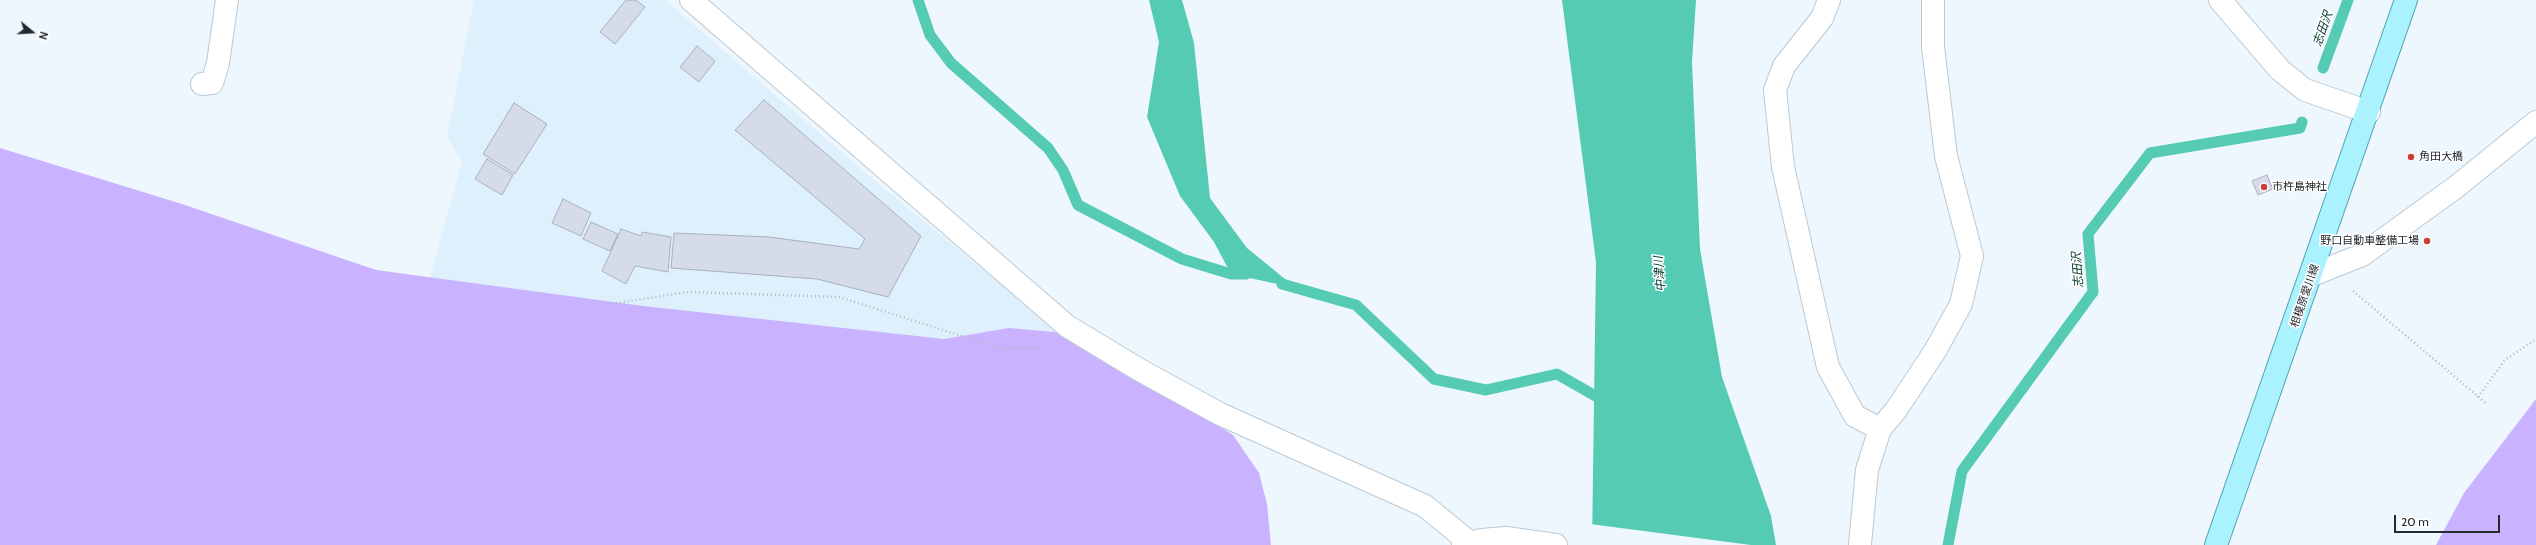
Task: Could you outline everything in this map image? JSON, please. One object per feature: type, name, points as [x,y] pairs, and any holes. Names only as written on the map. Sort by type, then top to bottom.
[{"type":"main road","name":"相模原愛川線","points":[[2216,545],[2319,272],[2406,0]]},
{"type":"street","points":[[202,84],[212,84],[227,0]]},
{"type":"street","points":[[692,0],[1067,326],[1138,370],[1220,414],[1425,506],[1466,543],[1506,538],[1556,545]]},
{"type":"street","points":[[1830,0],[1822,18],[1784,66],[1775,90],[1783,167],[1828,367],[1856,416],[1880,429]]},
{"type":"street","points":[[1860,544],[1866,470],[1880,429],[1896,410],[1935,352],[1961,304],[1972,256],[1946,156],[1933,47],[1933,0]]},
{"type":"street","points":[[2220,0],[2280,70],[2305,90],[2369,112]]},
{"type":"street","points":[[2319,272],[2362,255],[2456,187],[2536,122]]},
{"type":"path","points":[[2319,272],[2487,404]]},
{"type":"path","points":[[604,305],[688,292],[839,297],[1003,349],[1048,348],[1067,326]]},
{"type":"path","points":[[2478,397],[2505,360],[2536,339]]},
{"type":"shaded area","points":[[474,0],[665,0],[868,175],[1115,378],[417,325],[462,161],[447,137]]},
{"type":"shaded area","points":[[0,148],[182,204],[376,270],[643,306],[944,339],[1009,328],[1077,334],[1233,435],[1259,473],[1267,504],[1271,545],[0,545]]},
{"type":"shaded area","points":[[2536,399],[2536,545],[2436,545],[2464,493]]},
{"type":"water","points":[[1149,0],[1182,0],[1194,43],[1210,198],[1247,248],[1296,288],[1231,274],[1214,242],[1180,196],[1147,117],[1159,42]]},
{"type":"water","name":"中津川","points":[[1562,0],[1696,0],[1692,62],[1700,249],[1722,377],[1771,516],[1776,545],[1592,545],[1596,262]]},
{"type":"pier","points":[[1590,524],[1751,545],[1590,545]]},
{"type":"building","points":[[626,0],[636,0],[645,7],[615,44],[600,32]]},
{"type":"building","points":[[697,46],[715,61],[699,82],[680,67]]},
{"type":"building","points":[[764,100],[921,236],[888,297],[817,279],[671,268],[674,233],[769,237],[859,249],[865,239],[735,130]]},
{"type":"building","points":[[514,103],[547,124],[515,174],[483,154]]},
{"type":"building","points":[[487,159],[513,175],[502,195],[475,179]]},
{"type":"building","points":[[2267,175],[2273,189],[2258,195],[2252,181]]},
{"type":"building","points":[[563,199],[591,213],[581,236],[552,223]]},
{"type":"building","points":[[591,222],[618,234],[610,251],[583,239]]},
{"type":"building","points":[[621,229],[641,236],[642,232],[671,237],[668,272],[635,266],[626,284],[602,271]]},
{"type":"waterway","points":[[918,0],[930,35],[951,63],[1048,148],[1063,170],[1078,205],[1182,259],[1231,274],[1246,274]]},
{"type":"waterway","name":"志田沢","points":[[2323,68],[2348,0]]},
{"type":"waterway","name":"志田沢","points":[[1948,545],[1962,471],[2093,292],[2088,234],[2150,153],[2300,128],[2302,122]]},
{"type":"waterway","points":[[1282,284],[1356,305],[1434,379],[1486,390],[1557,374],[1606,402]]},
{"type":"place","name":"角田大橋","points":[[2411,157]]},
{"type":"place","name":"市杵島神社","points":[[2264,187]]},
{"type":"place","name":"野口自動車整備工場","points":[[2427,241]]}]
